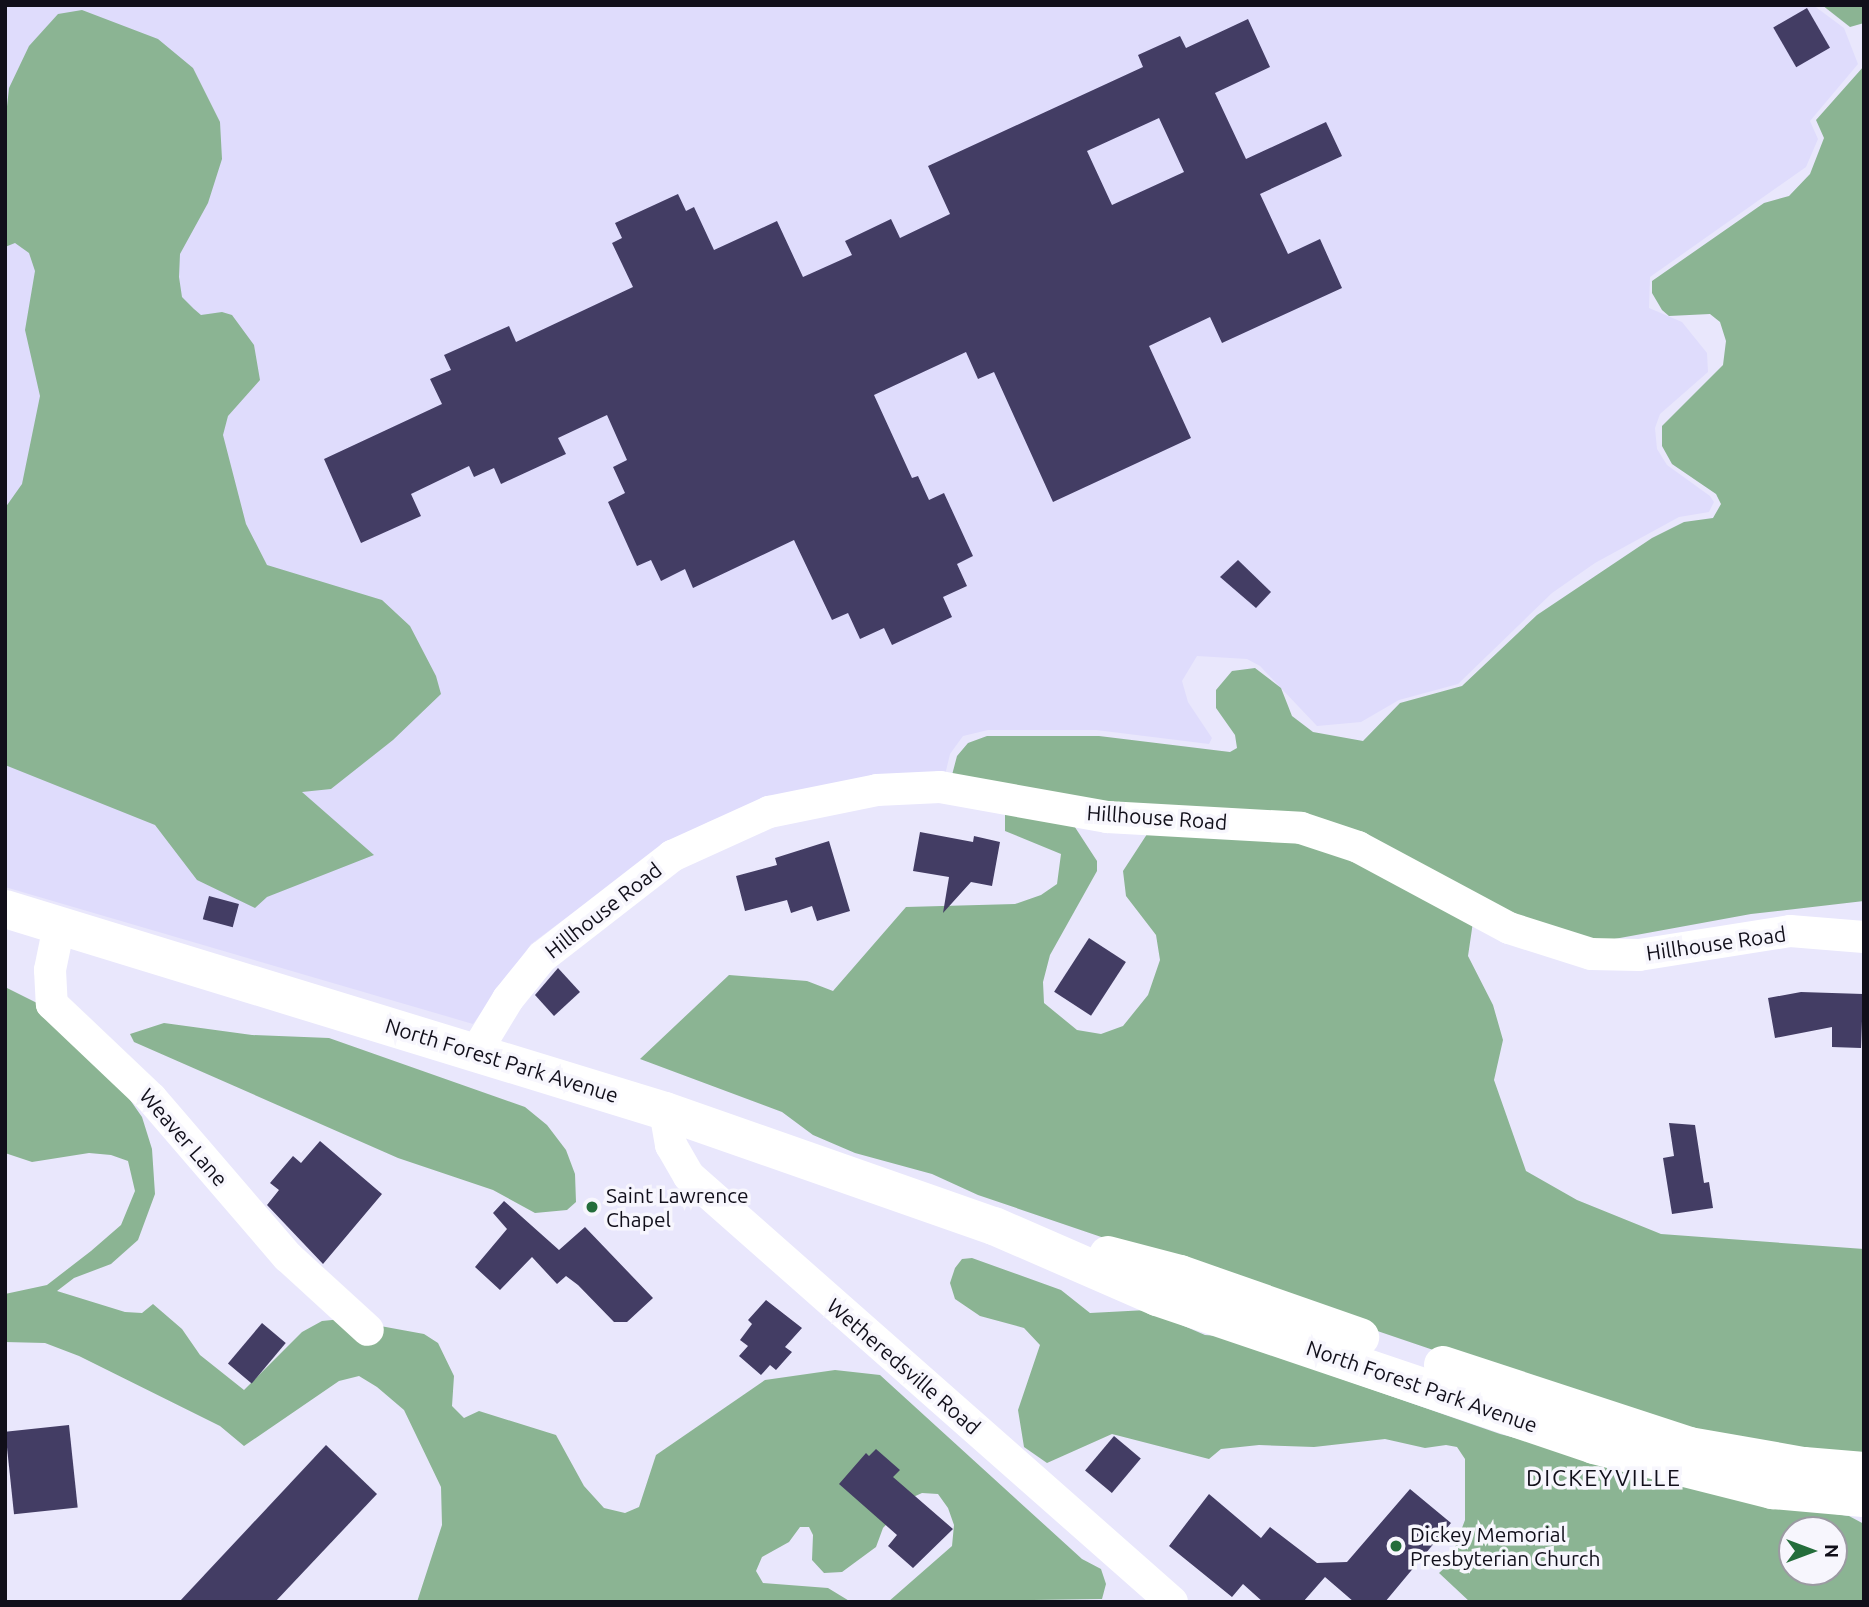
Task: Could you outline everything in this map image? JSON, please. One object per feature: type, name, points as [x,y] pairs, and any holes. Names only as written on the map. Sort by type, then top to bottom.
[{"type":"main road","name":"North Forest Park Avenue","points":[[5,909],[477,1051],[665,1111],[994,1226],[1157,1297],[1594,1445],[1772,1490],[1864,1498]]},
{"type":"main road","name":"North Forest Park Avenue","points":[[994,1226],[1180,1274],[1689,1446],[1777,1463],[1864,1471]]},
{"type":"street","name":"Hillhouse Road","points":[[477,1051],[508,999],[542,957],[672,856],[769,813],[884,789],[960,789],[1107,817],[1301,828],[1358,847],[1509,928],[1591,954],[1639,955],[1790,931],[1864,937]]},
{"type":"street","name":"Weaver Lane","points":[[59,926],[50,970],[52,1004],[151,1098],[288,1257],[368,1330]]},
{"type":"street","name":"Wetheredsville Road","points":[[665,1111],[671,1145],[689,1176],[1172,1602]]},
{"type":"shaded area","points":[[5,5],[1813,5],[1844,28],[1858,64],[1810,121],[1818,139],[1806,167],[1650,277],[1649,308],[1682,322],[1707,353],[1708,372],[1660,414],[1655,428],[1657,449],[1667,465],[1710,496],[1714,502],[1709,512],[1679,517],[1595,563],[1552,593],[1458,684],[1399,700],[1361,722],[1317,726],[1260,666],[1247,659],[1197,656],[1182,681],[1188,702],[1212,738],[1209,744],[1096,730],[988,730],[963,736],[950,754],[944,779],[753,805],[708,822],[648,857],[531,944],[473,1024],[5,887]]},
{"type":"green space","points":[[1822,5],[1864,5],[1864,23],[1850,27]]},
{"type":"green space","points":[[82,10],[158,39],[193,68],[220,122],[222,159],[208,203],[180,254],[179,277],[182,297],[194,309],[201,315],[222,312],[232,315],[254,345],[260,380],[228,416],[223,435],[246,524],[267,565],[382,600],[410,626],[436,676],[441,694],[393,740],[331,789],[302,792],[374,855],[267,897],[255,908],[197,880],[155,825],[5,765],[5,508],[22,484],[40,396],[25,330],[35,271],[29,253],[15,243],[5,247],[5,125],[9,88],[29,46],[58,14]]},
{"type":"green space","points":[[1864,66],[1864,901],[1751,914],[1587,944],[1511,920],[1387,856],[952,775],[957,756],[968,743],[987,736],[1099,736],[1230,752],[1237,748],[1235,735],[1216,708],[1216,690],[1232,671],[1255,668],[1281,688],[1292,716],[1313,732],[1363,741],[1400,703],[1462,686],[1537,615],[1652,538],[1684,522],[1713,518],[1721,504],[1716,494],[1672,464],[1662,446],[1662,426],[1723,365],[1726,341],[1720,322],[1710,314],[1669,316],[1652,293],[1652,281],[1764,203],[1789,196],[1810,174],[1824,138],[1816,120]]},
{"type":"green space","points":[[1005,812],[1069,818],[1097,861],[1097,871],[1050,955],[1043,982],[1044,1003],[1077,1030],[1101,1034],[1123,1026],[1148,995],[1160,960],[1156,935],[1126,896],[1123,871],[1151,828],[1300,835],[1473,922],[1468,956],[1493,1005],[1503,1040],[1494,1080],[1526,1171],[1577,1200],[1661,1234],[1864,1249],[1864,1462],[1772,1452],[1448,1355],[978,1195],[932,1174],[855,1153],[813,1135],[782,1112],[640,1059],[729,975],[807,981],[833,991],[906,907],[1015,904],[1041,895],[1057,884],[1061,854],[1005,831]]},
{"type":"green space","points":[[5,987],[41,1005],[119,1084],[142,1117],[152,1149],[155,1194],[138,1240],[111,1264],[74,1278],[57,1291],[125,1312],[142,1313],[153,1304],[182,1329],[200,1355],[244,1390],[302,1332],[322,1321],[342,1319],[424,1334],[438,1343],[454,1376],[452,1406],[464,1418],[479,1411],[556,1435],[584,1486],[604,1508],[625,1513],[639,1507],[656,1455],[765,1380],[835,1370],[880,1375],[1082,1559],[1101,1569],[1106,1584],[1102,1599],[888,1602],[952,1546],[954,1525],[948,1508],[938,1494],[922,1493],[911,1498],[883,1528],[876,1547],[842,1572],[824,1573],[812,1560],[813,1535],[809,1527],[800,1527],[789,1542],[762,1557],[756,1571],[763,1583],[828,1588],[851,1602],[417,1602],[442,1525],[441,1487],[404,1410],[377,1387],[359,1376],[339,1381],[244,1446],[220,1426],[79,1356],[45,1343],[5,1342],[5,1294],[47,1285],[91,1251],[121,1225],[135,1191],[128,1161],[111,1155],[89,1153],[32,1162],[5,1153]]},
{"type":"green space","points":[[164,1023],[252,1035],[329,1038],[525,1107],[547,1125],[566,1150],[575,1174],[576,1202],[567,1210],[535,1213],[493,1190],[398,1158],[134,1042],[130,1034]]},
{"type":"green space","points":[[972,1258],[1061,1290],[1090,1313],[1147,1310],[1205,1335],[1218,1336],[1500,1434],[1766,1504],[1849,1516],[1864,1524],[1864,1602],[1470,1602],[1439,1573],[1448,1565],[1465,1520],[1465,1459],[1457,1447],[1446,1445],[1425,1448],[1385,1439],[1314,1447],[1259,1445],[1221,1449],[1209,1459],[1112,1434],[1047,1463],[1024,1447],[1018,1410],[1040,1345],[1024,1328],[980,1316],[955,1299],[950,1283],[955,1268],[962,1259]]},
{"type":"building","points":[[1807,8],[1830,48],[1796,67],[1773,28]]},
{"type":"building","points":[[1248,19],[1270,67],[1215,93],[1246,159],[1326,122],[1342,156],[1260,194],[1288,254],[1320,239],[1342,288],[1222,343],[1210,317],[1149,346],[1191,438],[1053,502],[994,372],[978,379],[966,352],[874,395],[912,478],[918,476],[929,500],[944,493],[973,556],[957,564],[967,586],[943,597],[952,617],[892,645],[884,628],[860,639],[848,613],[832,620],[794,540],[693,588],[685,569],[661,581],[651,560],[637,566],[608,502],[625,493],[613,467],[627,460],[607,415],[558,438],[566,454],[501,484],[494,468],[474,477],[469,466],[411,494],[421,516],[361,543],[324,459],[442,404],[430,379],[451,370],[444,355],[509,326],[516,342],[633,287],[612,243],[622,238],[615,223],[678,194],[686,211],[694,207],[714,250],[777,221],[803,277],[852,255],[845,241],[891,219],[900,238],[950,214],[928,166],[1143,67],[1138,55],[1180,36],[1186,48]],"holes":[[[1159,118],[1184,172],[1112,205],[1087,151]]]},
{"type":"building","points":[[1238,560],[1271,592],[1256,608],[1220,577]]},
{"type":"building","points":[[920,832],[973,842],[974,836],[1000,842],[992,886],[971,882],[943,913],[949,877],[913,871]]},
{"type":"building","points":[[829,841],[850,911],[817,921],[812,906],[791,913],[787,900],[745,911],[736,876],[777,865],[775,858]]},
{"type":"building","points":[[209,896],[239,904],[233,927],[203,919]]},
{"type":"building","points":[[1089,938],[1126,962],[1091,1016],[1054,992]]},
{"type":"building","points":[[558,968],[580,992],[554,1016],[535,995]]},
{"type":"building","points":[[1801,992],[1863,994],[1861,1048],[1832,1047],[1832,1027],[1775,1038],[1768,998]]},
{"type":"building","points":[[1669,1123],[1695,1125],[1704,1183],[1709,1182],[1713,1208],[1672,1214],[1663,1158],[1674,1156]]},
{"type":"building","points":[[320,1141],[382,1194],[323,1264],[267,1205],[279,1190],[270,1183],[293,1156],[301,1163]]},
{"type":"building","points":[[504,1201],[559,1250],[585,1227],[653,1298],[627,1322],[614,1322],[578,1285],[566,1276],[557,1284],[532,1257],[500,1290],[475,1267],[507,1229],[493,1213]]},
{"type":"building","points":[[766,1300],[802,1328],[785,1347],[792,1352],[776,1370],[770,1365],[761,1375],[739,1356],[748,1346],[740,1340],[752,1324],[748,1320]]},
{"type":"building","points":[[262,1323],[286,1343],[252,1384],[228,1364]]},
{"type":"building","points":[[69,1425],[78,1508],[14,1514],[5,1432]]},
{"type":"building","points":[[1114,1436],[1141,1458],[1112,1493],[1085,1470]]},
{"type":"building","points":[[326,1445],[377,1494],[275,1602],[179,1602]]},
{"type":"building","points":[[876,1449],[900,1470],[893,1477],[953,1529],[913,1568],[888,1546],[897,1535],[839,1484],[866,1453],[869,1456]]},
{"type":"building","name":"Dickey Memorial Presbyterian Church","points":[[1410,1489],[1451,1523],[1385,1602],[1354,1602],[1325,1577],[1303,1602],[1263,1602],[1243,1584],[1232,1597],[1169,1546],[1209,1494],[1261,1538],[1270,1527],[1317,1563],[1347,1562]]},
{"type":"place","name":"Saint Lawrence Chapel","points":[[592,1207]]},
{"type":"place","name":"Dickey Memorial Presbyterian Church","points":[[1396,1546]]},
{"type":"district","name":"DICKEYVILLE","points":[[1604,1478]]}]
